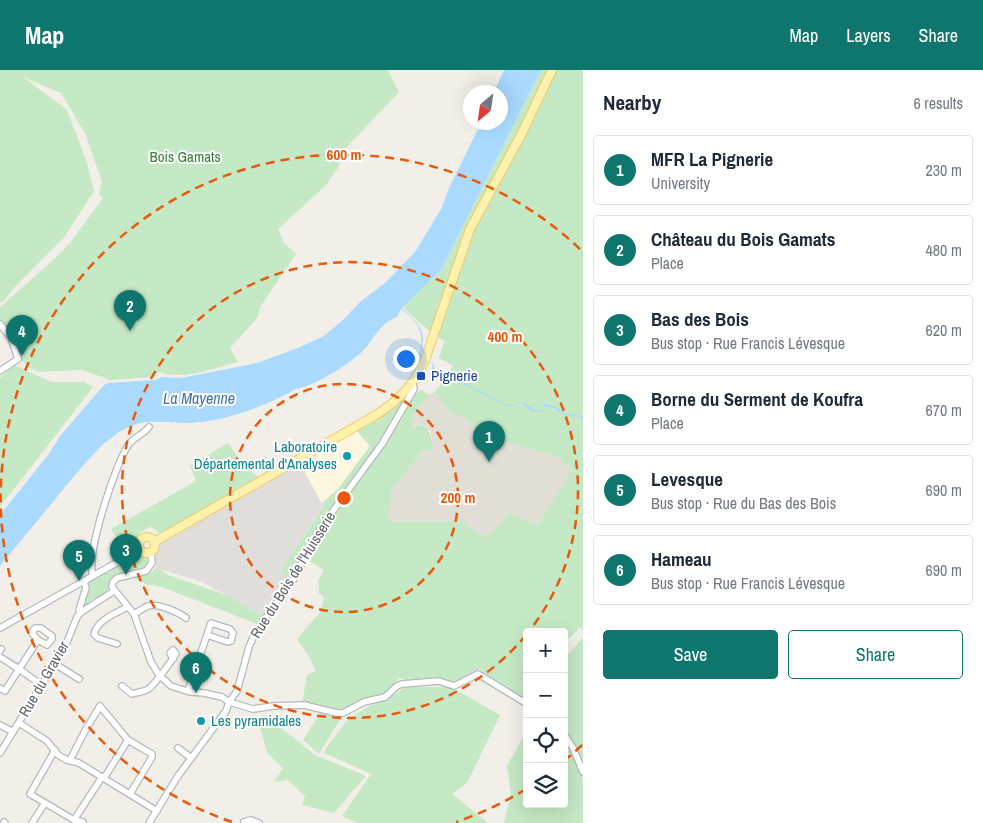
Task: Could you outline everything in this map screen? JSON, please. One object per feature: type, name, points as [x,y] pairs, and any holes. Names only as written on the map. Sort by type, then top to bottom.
[{"type":"main road","points":[[154,542],[376,415],[396,400],[412,382],[425,360],[470,229],[506,164],[552,70]]},
{"type":"main road","points":[[143,538],[148,538],[154,542],[151,552],[146,553],[141,549],[140,542],[143,538]]},
{"type":"street","points":[[0,324],[11,338],[18,359],[0,371]]},
{"type":"street","name":"Rue du Bois de l'Huisserie","points":[[149,823],[178,776],[226,710],[229,702],[236,695],[249,647],[255,633],[293,580],[322,526],[382,444],[414,390],[412,382]]},
{"type":"street","points":[[93,576],[91,567],[93,546],[110,490],[125,450],[130,442],[149,427]]},
{"type":"street","points":[[0,628],[141,549]]},
{"type":"street","points":[[151,552],[152,564],[148,569],[117,578],[112,585],[114,591],[134,614],[151,662],[159,675],[171,686],[188,691],[216,695],[229,702],[253,709],[304,705],[343,713],[364,702],[385,697],[402,684],[439,681],[454,686],[478,674],[523,702]]},
{"type":"street","name":"Rue du Gravier","points":[[0,753],[66,647],[80,613],[79,610],[86,588],[84,581]]},
{"type":"street","points":[[80,613],[114,591]]},
{"type":"street","points":[[134,614],[149,606],[155,606],[182,614],[186,618]]},
{"type":"street","points":[[117,644],[98,638],[94,634],[95,628],[127,607]]},
{"type":"street","points":[[188,691],[211,623],[233,633],[231,641],[228,642],[207,635]]},
{"type":"street","points":[[0,688],[5,692],[38,640]]},
{"type":"street","points":[[0,657],[43,686]]},
{"type":"street","points":[[122,686],[132,694],[147,690],[154,685],[159,675],[173,659]]},
{"type":"street","points":[[55,664],[79,679]]},
{"type":"street","points":[[70,760],[100,706],[128,740],[152,754],[130,794]]},
{"type":"street","points":[[19,723],[47,741],[58,755],[79,763],[157,811]]},
{"type":"street","points":[[0,725],[13,732]]},
{"type":"street","points":[[74,820],[128,740]]},
{"type":"street","points":[[568,740],[583,772]]},
{"type":"street","points":[[178,748],[191,758]]},
{"type":"street","points":[[55,750],[30,794],[74,820],[83,822]]},
{"type":"street","points":[[32,823],[45,803]]},
{"type":"street","points":[[244,822],[251,820],[259,823]]},
{"type":"shaded area","points":[[435,392],[445,407],[496,439],[555,456],[574,468],[537,526],[487,538],[461,521],[388,522],[392,489],[424,450],[433,449],[431,432],[425,426],[420,424],[412,428],[413,416],[429,395]]},
{"type":"shaded area","points":[[356,430],[370,446],[338,489],[322,503],[300,464]]},
{"type":"shaded area","points":[[300,464],[323,506],[282,569],[285,577],[262,616],[203,582],[156,568],[156,550],[160,541]]},
{"type":"green space","name":"Bois Gamats","points":[[0,70],[388,70],[399,92],[341,153],[339,166],[326,185],[278,229],[284,243],[296,254],[260,307],[258,317],[230,348],[238,362],[188,374],[178,375],[159,372],[152,377],[110,380],[82,370],[38,372],[29,368],[19,357],[0,321],[0,307],[70,243],[103,198],[99,194],[102,181],[85,133],[61,93],[23,77],[67,110],[86,160],[94,191],[65,236],[2,303],[0,301]]},
{"type":"green space","points":[[541,70],[583,70],[583,630],[580,627],[568,640],[568,628],[523,628],[523,699],[479,669],[454,682],[436,678],[411,681],[399,678],[390,690],[379,697],[365,699],[339,712],[302,704],[307,675],[316,671],[297,639],[321,611],[324,597],[319,593],[318,581],[324,570],[302,557],[290,581],[267,610],[285,578],[282,569],[323,507],[322,503],[338,489],[370,446],[356,430],[401,399],[406,408],[415,393],[422,390],[429,395],[413,416],[412,428],[420,424],[427,428],[433,450],[424,450],[392,489],[388,522],[461,521],[487,538],[510,512],[537,526],[573,469],[555,456],[496,439],[445,407],[435,392],[453,366],[439,358],[444,341],[422,325],[403,307],[441,270]]},
{"type":"green space","points":[[14,365],[51,382],[84,382],[93,387],[0,507],[0,378]]},
{"type":"green space","points":[[228,443],[240,460],[260,479],[162,535],[151,527],[143,530],[136,538],[134,550],[127,553],[111,529],[196,481],[190,466]]},
{"type":"green space","points":[[136,555],[145,556],[148,561],[146,566],[117,576],[109,585],[107,593],[99,599],[94,598],[90,601],[89,605],[82,608],[89,588],[88,582],[108,573]]},
{"type":"green space","points":[[156,567],[168,575],[226,595],[262,616],[257,624],[162,587],[146,584],[133,578],[152,572]]},
{"type":"green space","points":[[583,637],[583,763],[580,754],[568,737],[568,654]]},
{"type":"green space","points":[[406,687],[451,687],[500,715],[467,783],[452,794],[488,823],[358,823],[342,816],[371,774],[324,753],[326,748],[349,718],[389,698]]},
{"type":"green space","points":[[322,710],[342,716],[319,754],[303,740]]},
{"type":"green space","points":[[275,715],[277,725],[315,755],[366,776],[334,813],[302,805],[305,796],[288,780],[274,782],[283,768],[267,752],[257,717]]},
{"type":"green space","points":[[523,738],[523,808],[568,808],[568,747],[583,779],[583,823],[504,823],[511,793],[507,766]]},
{"type":"water","name":"La Mayenne","points":[[504,70],[541,70],[441,270],[402,308],[413,318],[420,328],[423,339],[421,353],[423,357],[421,358],[419,355],[421,334],[419,329],[412,318],[401,309],[397,317],[390,320],[380,329],[363,351],[345,365],[318,381],[295,389],[282,397],[219,419],[187,423],[173,422],[173,426],[172,422],[147,422],[122,430],[102,445],[80,469],[0,566],[0,515],[48,455],[61,435],[104,385],[108,383],[154,380],[162,377],[181,378],[257,363],[324,336],[360,302],[386,282],[415,252],[441,209],[449,188],[478,130],[508,130],[508,85],[497,85]]},
{"type":"water","points":[[429,362],[433,363],[438,373],[454,377],[506,405],[517,404],[514,406],[506,406],[453,378],[440,375],[431,370],[433,364]]},
{"type":"water","points":[[521,403],[533,409],[543,411],[544,404],[555,406],[567,414],[583,416],[583,421],[581,417],[566,415],[545,406],[543,412],[531,411]]},
{"type":"place","name":"Château du Bois Gamats","points":[[130,331]]},
{"type":"place","name":"Borne du Serment de Koufra","points":[[22,356]]},
{"type":"place","name":"Pignerie","points":[[421,376]]},
{"type":"place","name":"Laboratoire Départemental d'Analyses","points":[[347,456]]},
{"type":"place","name":"MFR La Pignerie","points":[[489,462]]},
{"type":"place","name":"Bas des Bois","points":[[126,575]]},
{"type":"place","name":"Levesque","points":[[79,581]]},
{"type":"place","name":"Hameau","points":[[196,693]]},
{"type":"place","name":"Les pyramidales","points":[[201,721]]}]
